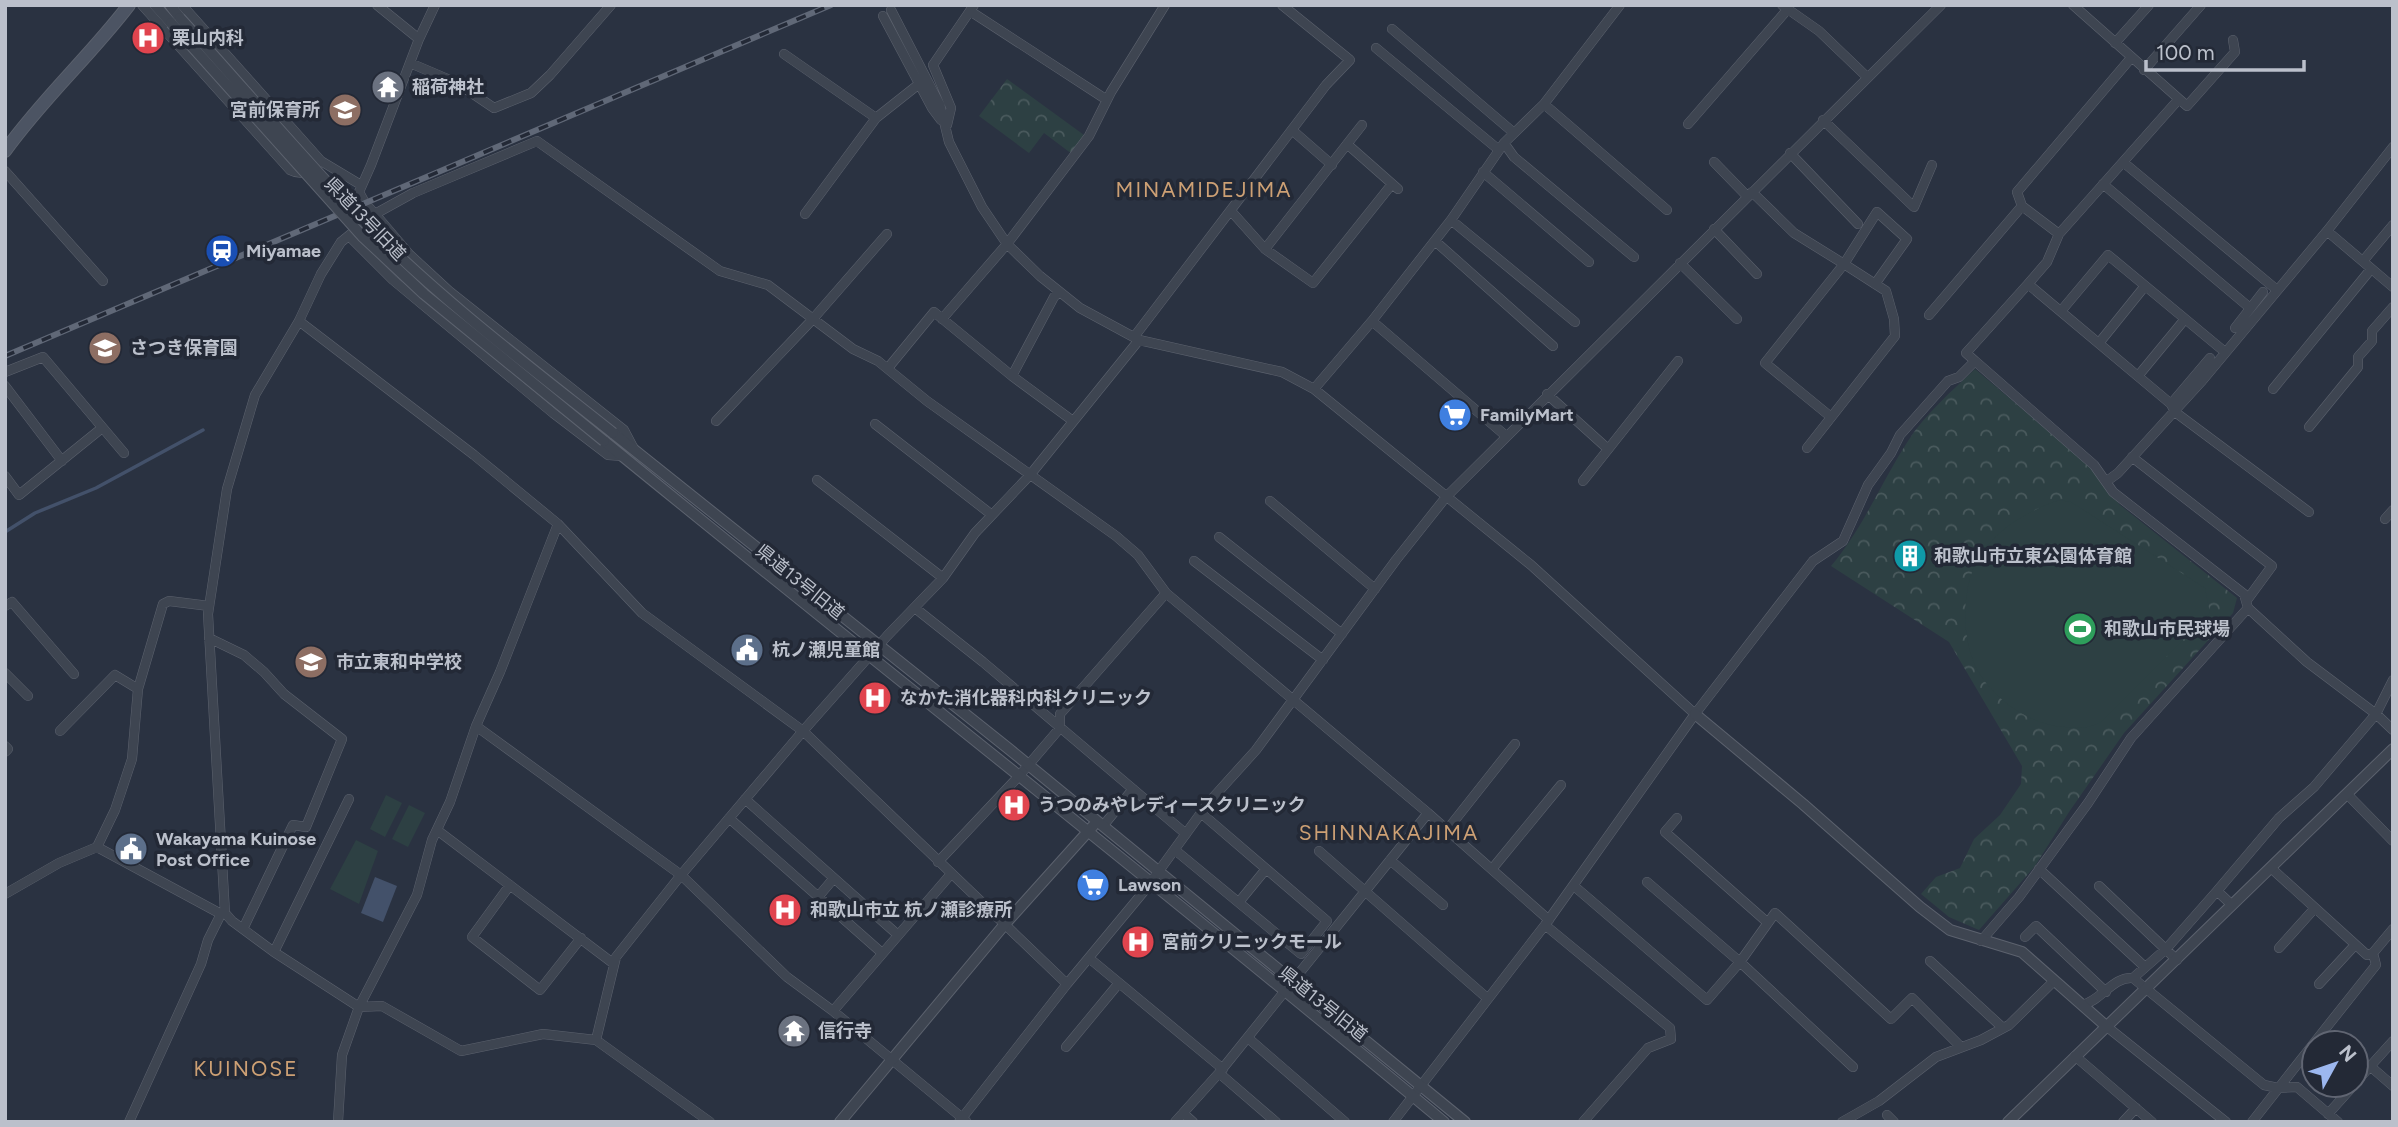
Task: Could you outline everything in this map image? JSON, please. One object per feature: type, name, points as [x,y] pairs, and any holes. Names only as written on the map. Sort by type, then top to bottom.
[{"type":"main road","points":[[5,151],[30,116],[129,5]]},
{"type":"street","points":[[142,5],[290,170],[298,174],[307,173],[321,161]]},
{"type":"street","name":"県道13号旧道","points":[[155,5],[176,20],[378,235],[609,437],[635,450],[1028,765],[1465,1122]]},
{"type":"street","name":"県道13号旧道","points":[[170,5],[176,20]]},
{"type":"street","points":[[182,5],[321,161],[361,185]]},
{"type":"street","points":[[377,5],[419,39]]},
{"type":"street","points":[[435,5],[359,192],[409,254],[449,291],[624,430],[635,450]]},
{"type":"street","points":[[410,63],[457,83],[494,108],[531,93],[611,5]]},
{"type":"street","points":[[942,318],[1007,244],[1089,136],[1107,100],[1165,5]]},
{"type":"street","points":[[596,1040],[616,957],[681,875],[803,731],[878,645],[943,578],[975,533],[1030,475],[1326,85],[1350,60],[1282,5]]},
{"type":"street","points":[[1314,389],[1435,241],[1501,146],[1544,104],[1620,5]]},
{"type":"street","points":[[476,726],[681,875],[787,977],[833,1011],[963,1121],[1067,984],[1159,872],[1201,813],[1256,750],[1447,497],[1547,394],[1941,5]]},
{"type":"street","points":[[2073,5],[2187,106],[2235,52],[2233,40]]},
{"type":"street","points":[[2115,43],[2149,5]]},
{"type":"street","points":[[2144,70],[2201,5]]},
{"type":"street","points":[[946,127],[951,108],[933,65],[972,8],[1107,100]]},
{"type":"street","points":[[1688,124],[1785,8],[1819,31],[1867,76]]},
{"type":"street","points":[[946,127],[919,84],[887,13],[940,105],[946,127],[949,142],[982,207],[1007,244],[1059,292],[1080,308],[1136,338],[1282,372],[1314,389],[1531,565],[1695,714],[1920,907],[1950,930],[2022,952],[2106,1026],[2226,1122]]},
{"type":"street","points":[[1392,29],[1514,133]]},
{"type":"street","points":[[1377,48],[1501,146],[1634,257]]},
{"type":"street","points":[[785,54],[876,118]]},
{"type":"street","points":[[2059,234],[2022,206],[2017,192],[2131,58]]},
{"type":"street","points":[[805,214],[876,118],[919,84]]},
{"type":"street","points":[[2178,100],[2059,234],[2047,262],[1966,354],[2094,465],[2113,492],[2244,594],[2248,604],[2306,662],[2376,714],[2393,730]]},
{"type":"street","points":[[1544,104],[1667,211]]},
{"type":"street","points":[[1823,120],[1914,207],[1932,165]]},
{"type":"street","points":[[1265,249],[1362,125]]},
{"type":"street","points":[[1292,130],[1332,165]]},
{"type":"street","points":[[129,1122],[201,964],[208,940],[223,914],[209,606],[227,489],[255,395],[341,242],[375,214],[413,193],[537,141],[720,271],[768,285],[853,349],[888,368],[927,401],[1116,536],[1138,555],[1166,593],[1428,813],[1547,922],[1671,1028],[1671,1039],[1648,1048],[1583,1122]]},
{"type":"street","points":[[1231,211],[1265,249],[1313,283],[1395,187],[1347,144]]},
{"type":"street","points":[[2107,481],[2118,473],[2225,352],[2327,231],[2393,147]]},
{"type":"street","points":[[1790,153],[1858,224]]},
{"type":"street","points":[[1714,162],[1794,233],[1886,291],[1894,319],[1895,336],[1807,448]]},
{"type":"street","points":[[2123,162],[2277,290]]},
{"type":"street","points":[[5,172],[103,281]]},
{"type":"street","points":[[1483,172],[1589,262]]},
{"type":"street","points":[[2103,184],[2250,307]]},
{"type":"street","points":[[1929,315],[2022,206]]},
{"type":"street","points":[[1831,417],[1765,363],[1844,264],[1877,212],[1907,239],[1875,284]]},
{"type":"street","points":[[1451,220],[1575,322]]},
{"type":"street","points":[[2362,261],[2393,225]]},
{"type":"street","points":[[1714,229],[1757,274]]},
{"type":"street","points":[[2327,231],[2393,287]]},
{"type":"street","points":[[716,421],[813,320],[887,234]]},
{"type":"street","points":[[349,236],[403,288],[553,413],[608,454],[622,456]]},
{"type":"street","points":[[1435,241],[1553,346]]},
{"type":"street","points":[[2061,311],[2108,255],[2225,352]]},
{"type":"street","points":[[1680,263],[1737,319]]},
{"type":"street","points":[[2273,389],[2371,269]]},
{"type":"street","points":[[2028,284],[2173,408],[2309,512]]},
{"type":"street","points":[[2099,343],[2145,286]]},
{"type":"street","points":[[1012,376],[1059,292]]},
{"type":"street","points":[[2235,328],[2263,292]]},
{"type":"street","points":[[2309,427],[2358,367],[2358,358],[2372,341],[2372,331],[2393,307]]},
{"type":"street","points":[[888,368],[934,312],[1012,376],[1073,421]]},
{"type":"street","points":[[2138,376],[2185,319]]},
{"type":"street","points":[[299,321],[474,454],[558,524],[642,613],[803,731],[1067,984]]},
{"type":"street","points":[[1372,321],[1506,436]]},
{"type":"street","points":[[5,372],[43,357],[124,453]]},
{"type":"street","points":[[2173,408],[2210,358]]},
{"type":"street","points":[[1583,481],[1678,361]]},
{"type":"street","points":[[1392,1122],[1547,922],[1695,714],[1813,561],[1843,541],[1868,485],[1891,453],[1900,435],[1948,381],[1959,377],[1975,361]]},
{"type":"street","points":[[5,386],[62,461]]},
{"type":"street","points":[[1547,394],[1608,449]]},
{"type":"street","points":[[875,425],[992,515]]},
{"type":"street","points":[[5,476],[19,495],[102,428]]},
{"type":"street","name":"県道13号旧道","points":[[609,437],[622,456],[1089,831],[1444,1122]]},
{"type":"street","points":[[1981,941],[2019,897],[2088,803],[2131,738],[2248,604],[2272,566],[2132,457]]},
{"type":"street","points":[[817,480],[943,578]]},
{"type":"street","points":[[1270,501],[1375,589]]},
{"type":"street","points":[[2385,519],[2393,510]]},
{"type":"street","points":[[338,1122],[342,1055],[359,1007],[417,895],[437,830],[450,802],[476,726],[558,524]]},
{"type":"street","points":[[1219,537],[1342,634]]},
{"type":"street","points":[[1194,561],[1323,660]]},
{"type":"street","points":[[938,862],[1028,765],[1059,728],[1060,714],[1166,593]]},
{"type":"street","points":[[5,894],[59,863],[97,847],[115,810],[132,759],[138,690],[163,604],[169,601],[209,606]]},
{"type":"street","points":[[5,606],[12,602],[74,674]]},
{"type":"street","points":[[915,608],[1186,834]]},
{"type":"street","points":[[209,638],[244,655],[284,694],[342,739],[306,827],[293,825],[243,929]]},
{"type":"street","points":[[5,673],[28,696]]},
{"type":"street","points":[[60,731],[115,675],[138,690]]},
{"type":"street","points":[[2133,978],[2166,949],[2279,818],[2314,787],[2376,714],[2393,680]]},
{"type":"street","points":[[1447,830],[1515,744]]},
{"type":"street","points":[[5,746],[8,748],[5,752]]},
{"type":"street","points":[[2008,1122],[2393,749]]},
{"type":"street","points":[[1492,869],[1562,785]]},
{"type":"street","points":[[840,1122],[1005,924],[1089,831],[1100,824],[1133,789]]},
{"type":"street","points":[[2347,793],[2393,841]]},
{"type":"street","points":[[274,951],[349,799]]},
{"type":"street","points":[[745,799],[898,935]]},
{"type":"street","points":[[1175,850],[1301,954],[1327,921],[1201,813]]},
{"type":"street","points":[[1175,1122],[1221,1071],[1428,813]]},
{"type":"street","points":[[729,818],[883,953]]},
{"type":"street","points":[[1677,818],[1665,832],[1768,923]]},
{"type":"street","points":[[437,830],[614,964]]},
{"type":"street","points":[[97,847],[223,914],[359,1007],[382,1006],[461,1051],[543,1034],[596,1040],[710,1122]]},
{"type":"street","points":[[1319,851],[1487,998]]},
{"type":"street","points":[[1390,860],[1443,905]]},
{"type":"street","points":[[2271,868],[2367,955],[2373,953],[2393,929]]},
{"type":"street","points":[[1238,902],[1266,869]]},
{"type":"street","points":[[2039,869],[2145,967]]},
{"type":"street","points":[[833,1011],[951,874]]},
{"type":"street","points":[[818,897],[834,878]]},
{"type":"street","points":[[1647,882],[1740,962],[1853,1068]]},
{"type":"street","points":[[510,885],[472,937],[540,990],[581,938]]},
{"type":"street","points":[[1574,886],[1707,1000],[1740,962],[1775,913],[1891,1019],[1912,998],[1961,1046]]},
{"type":"street","points":[[2099,886],[2177,960]]},
{"type":"street","points":[[2217,891],[2232,905]]},
{"type":"street","points":[[2279,948],[2314,909]]},
{"type":"street","points":[[2025,937],[2036,926],[2106,992]]},
{"type":"street","points":[[2319,984],[2355,945]]},
{"type":"street","points":[[2325,1029],[2376,965],[2373,953]]},
{"type":"street","points":[[1089,958],[1276,1122]]},
{"type":"street","points":[[1930,961],[2003,1028]]},
{"type":"street","points":[[2082,1005],[2090,1003],[2120,980],[2133,978],[2264,1085],[2278,1088],[2297,1087],[2338,1122]]},
{"type":"street","points":[[1842,1122],[1879,1101],[1936,1057],[1981,1040],[2003,1028],[2054,981]]},
{"type":"street","points":[[1066,1047],[1119,983]]},
{"type":"street","points":[[1248,1038],[1345,1122]]},
{"type":"street","points":[[2393,1041],[2370,1066],[2393,1086]]},
{"type":"street","points":[[2075,1056],[2152,1122]]},
{"type":"street","points":[[2255,1121],[2300,1060]]},
{"type":"street","points":[[2328,1114],[2342,1099]]},
{"type":"street","points":[[2123,1122],[2136,1108]]},
{"type":"street","points":[[1183,1113],[1193,1122]]},
{"type":"green space","points":[[1007,79],[1084,135],[1072,154],[1044,133],[1029,153],[979,116]]},
{"type":"green space","points":[[1975,369],[2088,465],[2120,505],[2237,598],[2233,613],[2124,733],[2035,866],[1979,930],[1949,917],[1921,894],[1936,877],[1960,868],[1974,839],[2000,815],[2021,784],[2022,766],[1949,642],[1831,566],[1852,537],[1898,456],[1922,421]]},
{"type":"green space","name":"和歌山市民球場","points":[[2059,500],[2071,502],[2205,588],[2210,613],[2101,722],[2083,728],[2040,722],[2017,711],[1997,695],[1974,663],[1966,630],[1965,612],[1970,577],[1984,549],[2000,532],[2018,519]]},
{"type":"green space","points":[[386,795],[402,803],[385,837],[370,829]]},
{"type":"green space","points":[[409,805],[425,813],[408,847],[392,839]]},
{"type":"green space","points":[[356,840],[378,851],[359,904],[330,889]]},
{"type":"water","points":[[375,877],[397,886],[383,922],[361,913]]},
{"type":"waterway","points":[[5,532],[35,513],[96,488],[203,430]]},
{"type":"railway","points":[[5,356],[831,5]]},
{"type":"place","name":"栗山内科","points":[[148,38]]},
{"type":"place","name":"稲荷神社","points":[[388,87]]},
{"type":"place","name":"宮前保育所","points":[[345,110]]},
{"type":"place","name":"Miyamae","points":[[222,251]]},
{"type":"place","name":"さつき保育園","points":[[105,348]]},
{"type":"place","name":"FamilyMart","points":[[1455,415]]},
{"type":"place","name":"和歌山市立東公園体育館","points":[[1910,556]]},
{"type":"place","name":"和歌山市民球場","points":[[2080,629]]},
{"type":"place","name":"杭ノ瀬児童館","points":[[747,650]]},
{"type":"place","name":"市立東和中学校","points":[[311,662]]},
{"type":"place","name":"なかた消化器科内科クリニック","points":[[875,698]]},
{"type":"place","name":"うつのみやレディースクリニック","points":[[1014,805]]},
{"type":"place","name":"Wakayama Kuinose Post Office","points":[[131,849]]},
{"type":"place","name":"Lawson","points":[[1093,885]]},
{"type":"place","name":"和歌山市立 杭ノ瀬診療所","points":[[785,910]]},
{"type":"place","name":"宮前クリニックモール","points":[[1138,942]]},
{"type":"place","name":"信行寺","points":[[794,1031]]},
{"type":"district","name":"MINAMIDEJIMA","points":[[1204,190]]},
{"type":"district","name":"SHINNAKAJIMA","points":[[1389,833]]},
{"type":"district","name":"KUINOSE","points":[[246,1069]]}]
